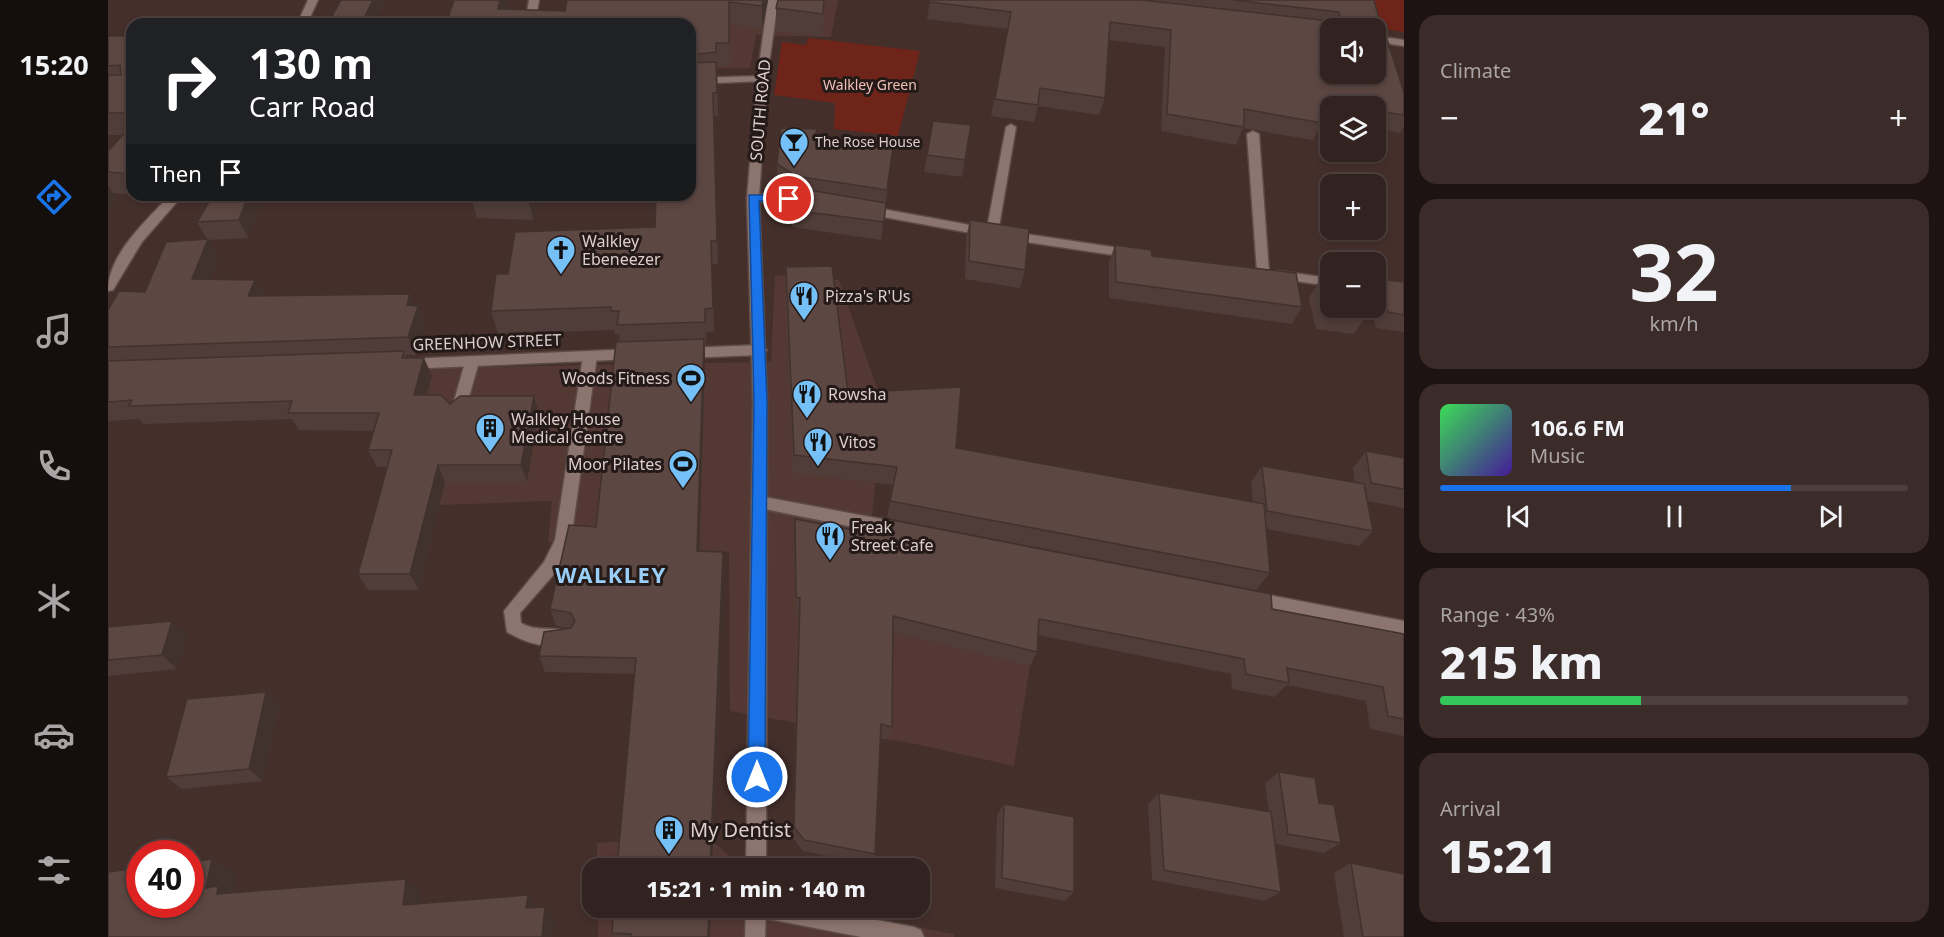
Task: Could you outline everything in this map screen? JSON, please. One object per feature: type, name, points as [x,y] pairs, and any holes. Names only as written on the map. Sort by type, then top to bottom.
[{"type":"street","points":[[305,18],[313,0]]},
{"type":"street","points":[[531,18],[534,0]]},
{"type":"street","name":"SOUTH ROAD","points":[[756,858],[759,350],[753,198],[762,79],[773,0]]},
{"type":"street","points":[[1386,40],[1404,43]]},
{"type":"street","points":[[696,81],[762,79]]},
{"type":"street","points":[[992,233],[1011,127]]},
{"type":"street","points":[[1252,134],[1257,272],[1320,281]]},
{"type":"street","points":[[753,198],[775,197],[825,203]]},
{"type":"street","points":[[108,287],[137,239],[172,201]]},
{"type":"street","points":[[858,208],[992,233],[1144,255]]},
{"type":"street","points":[[669,353],[759,350]]},
{"type":"street","name":"GREENHOW STREET","points":[[392,364],[647,354]]},
{"type":"street","points":[[570,637],[532,637],[513,627],[512,611],[550,567],[563,540],[590,356]]},
{"type":"street","points":[[457,415],[472,362]]},
{"type":"street","points":[[759,502],[923,534]]},
{"type":"street","points":[[1240,597],[1404,629]]},
{"type":"street","points":[[755,937],[756,918]]},
{"type":"street","points":[[815,918],[914,937]]},
{"type":"shaded area","points":[[669,0],[838,0],[831,37],[756,35],[750,68],[696,69],[696,18],[664,18]]},
{"type":"shaded area","points":[[775,275],[839,280],[883,405],[870,538],[1032,580],[1030,666],[1014,766],[920,745],[730,711],[729,552],[548,542],[552,501],[387,507],[428,368],[771,362]]},
{"type":"shaded area","name":"My Dentist","points":[[625,841],[714,843],[732,858],[597,858],[597,843]]},
{"type":"shaded area","points":[[598,918],[865,918],[954,934],[954,937],[598,937]]},
{"type":"green space","points":[[1368,0],[1404,0],[1404,32],[1386,30],[1386,18],[1372,18]]},
{"type":"green space","name":"Walkley Green","points":[[808,38],[920,51],[898,136],[834,129],[835,103],[774,95],[782,42],[806,45]]},
{"type":"building","points":[[341,0],[373,0],[364,18],[331,18]]},
{"type":"building","points":[[454,0],[500,0],[498,9],[565,11],[567,0],[763,0],[762,6],[729,2],[729,43],[716,43],[716,52],[696,54],[696,18],[448,18]]},
{"type":"building","points":[[778,0],[824,0],[823,14],[776,8]]},
{"type":"building","points":[[930,0],[1142,0],[1320,20],[1320,84],[1386,84],[1386,36],[1404,93],[1404,115],[1386,112],[1386,96],[1320,96],[1320,123],[1244,109],[1244,127],[1167,114],[1171,30],[1110,22],[1105,98],[1040,88],[1038,105],[995,99],[1011,12],[930,2]]},
{"type":"building","points":[[1233,0],[1374,0],[1379,18],[1340,18],[1339,12]]},
{"type":"building","points":[[108,36],[126,36],[126,113],[108,113],[108,75],[121,75],[120,65],[108,66]]},
{"type":"building","points":[[716,62],[717,93],[713,93],[717,241],[711,241],[713,308],[705,309],[705,322],[617,325],[619,311],[611,311],[611,307],[491,311],[496,274],[508,274],[515,232],[655,227],[656,201],[696,201],[696,63]]},
{"type":"building","points":[[933,121],[971,125],[965,160],[927,155]]},
{"type":"building","points":[[781,128],[817,129],[815,135],[893,146],[887,190],[796,176],[777,164]]},
{"type":"building","points":[[126,132],[126,174],[108,172],[108,151]]},
{"type":"building","points":[[797,188],[886,203],[884,222],[792,210]]},
{"type":"building","points":[[209,201],[246,201],[239,220],[197,222]]},
{"type":"building","points":[[472,201],[529,201],[529,202]]},
{"type":"building","points":[[970,220],[1029,229],[1025,270],[969,261]]},
{"type":"building","points":[[208,239],[192,279],[255,280],[248,296],[410,294],[407,305],[418,306],[408,337],[108,347],[108,310],[119,291],[145,292],[166,242]]},
{"type":"building","points":[[1115,245],[1151,250],[1152,256],[1296,273],[1302,307],[1116,282]]},
{"type":"building","points":[[832,266],[848,393],[961,387],[956,448],[1264,504],[1270,573],[890,501],[897,467],[794,455],[786,267]]},
{"type":"building","points":[[1386,280],[1404,282],[1404,315],[1388,312]]},
{"type":"building","points":[[704,339],[697,551],[723,552],[710,858],[618,858],[636,658],[539,656],[544,632],[571,628],[575,621],[571,613],[550,609],[569,525],[596,527],[616,342]]},
{"type":"building","points":[[404,351],[402,358],[424,358],[414,395],[441,395],[450,404],[460,396],[534,396],[521,465],[438,465],[410,574],[358,574],[392,450],[368,450],[379,413],[288,413],[292,401],[129,406],[132,400],[108,402],[108,361]]},
{"type":"building","points":[[1366,451],[1404,458],[1404,489],[1371,483]]},
{"type":"building","points":[[1262,466],[1364,484],[1373,531],[1267,511]]},
{"type":"building","points":[[795,519],[884,536],[887,519],[1271,594],[1272,609],[1404,634],[1404,719],[1388,716],[1383,687],[1287,668],[1289,683],[1246,674],[1244,659],[1039,619],[1037,652],[893,616],[892,727],[881,724],[875,854],[804,840],[794,827],[800,598],[796,597]]},
{"type":"building","points":[[172,621],[162,655],[108,660],[108,627]]},
{"type":"building","points":[[266,692],[249,769],[166,777],[187,699]]},
{"type":"building","points":[[1279,772],[1315,778],[1319,803],[1334,805],[1341,843],[1288,834]]},
{"type":"building","points":[[1159,793],[1271,812],[1281,892],[1164,870]]},
{"type":"building","points":[[1004,804],[1074,817],[1074,892],[1002,878]]},
{"type":"building","points":[[212,859],[206,888],[218,886],[217,894],[406,879],[403,905],[528,895],[526,908],[545,907],[542,937],[108,937],[108,872],[126,870],[126,918],[204,918],[204,860]]},
{"type":"building","points":[[1351,863],[1404,874],[1404,937],[1363,937]]},
{"type":"building","points":[[613,918],[709,918],[708,937],[631,937],[631,934],[612,933]]},
{"type":"place","name":"The Rose House","points":[[794,168]]},
{"type":"place","name":"Walkley Ebeneezer","points":[[561,276]]},
{"type":"place","name":"Pizza's R'Us","points":[[804,322]]},
{"type":"place","name":"Woods Fitness","points":[[691,404]]},
{"type":"place","name":"Rowsha","points":[[807,420]]},
{"type":"place","name":"Walkley House Medical Centre","points":[[490,454]]},
{"type":"place","name":"Vitos","points":[[818,468]]},
{"type":"place","name":"Moor Pilates","points":[[683,490]]},
{"type":"place","name":"Freak Street Cafe","points":[[830,562]]},
{"type":"place","name":"My Dentist","points":[[669,856]]},
{"type":"district","name":"WALKLEY","points":[[611,575]]},
{"type":"route","points":[[757,777],[760,402],[753,198],[789,199]]}]
